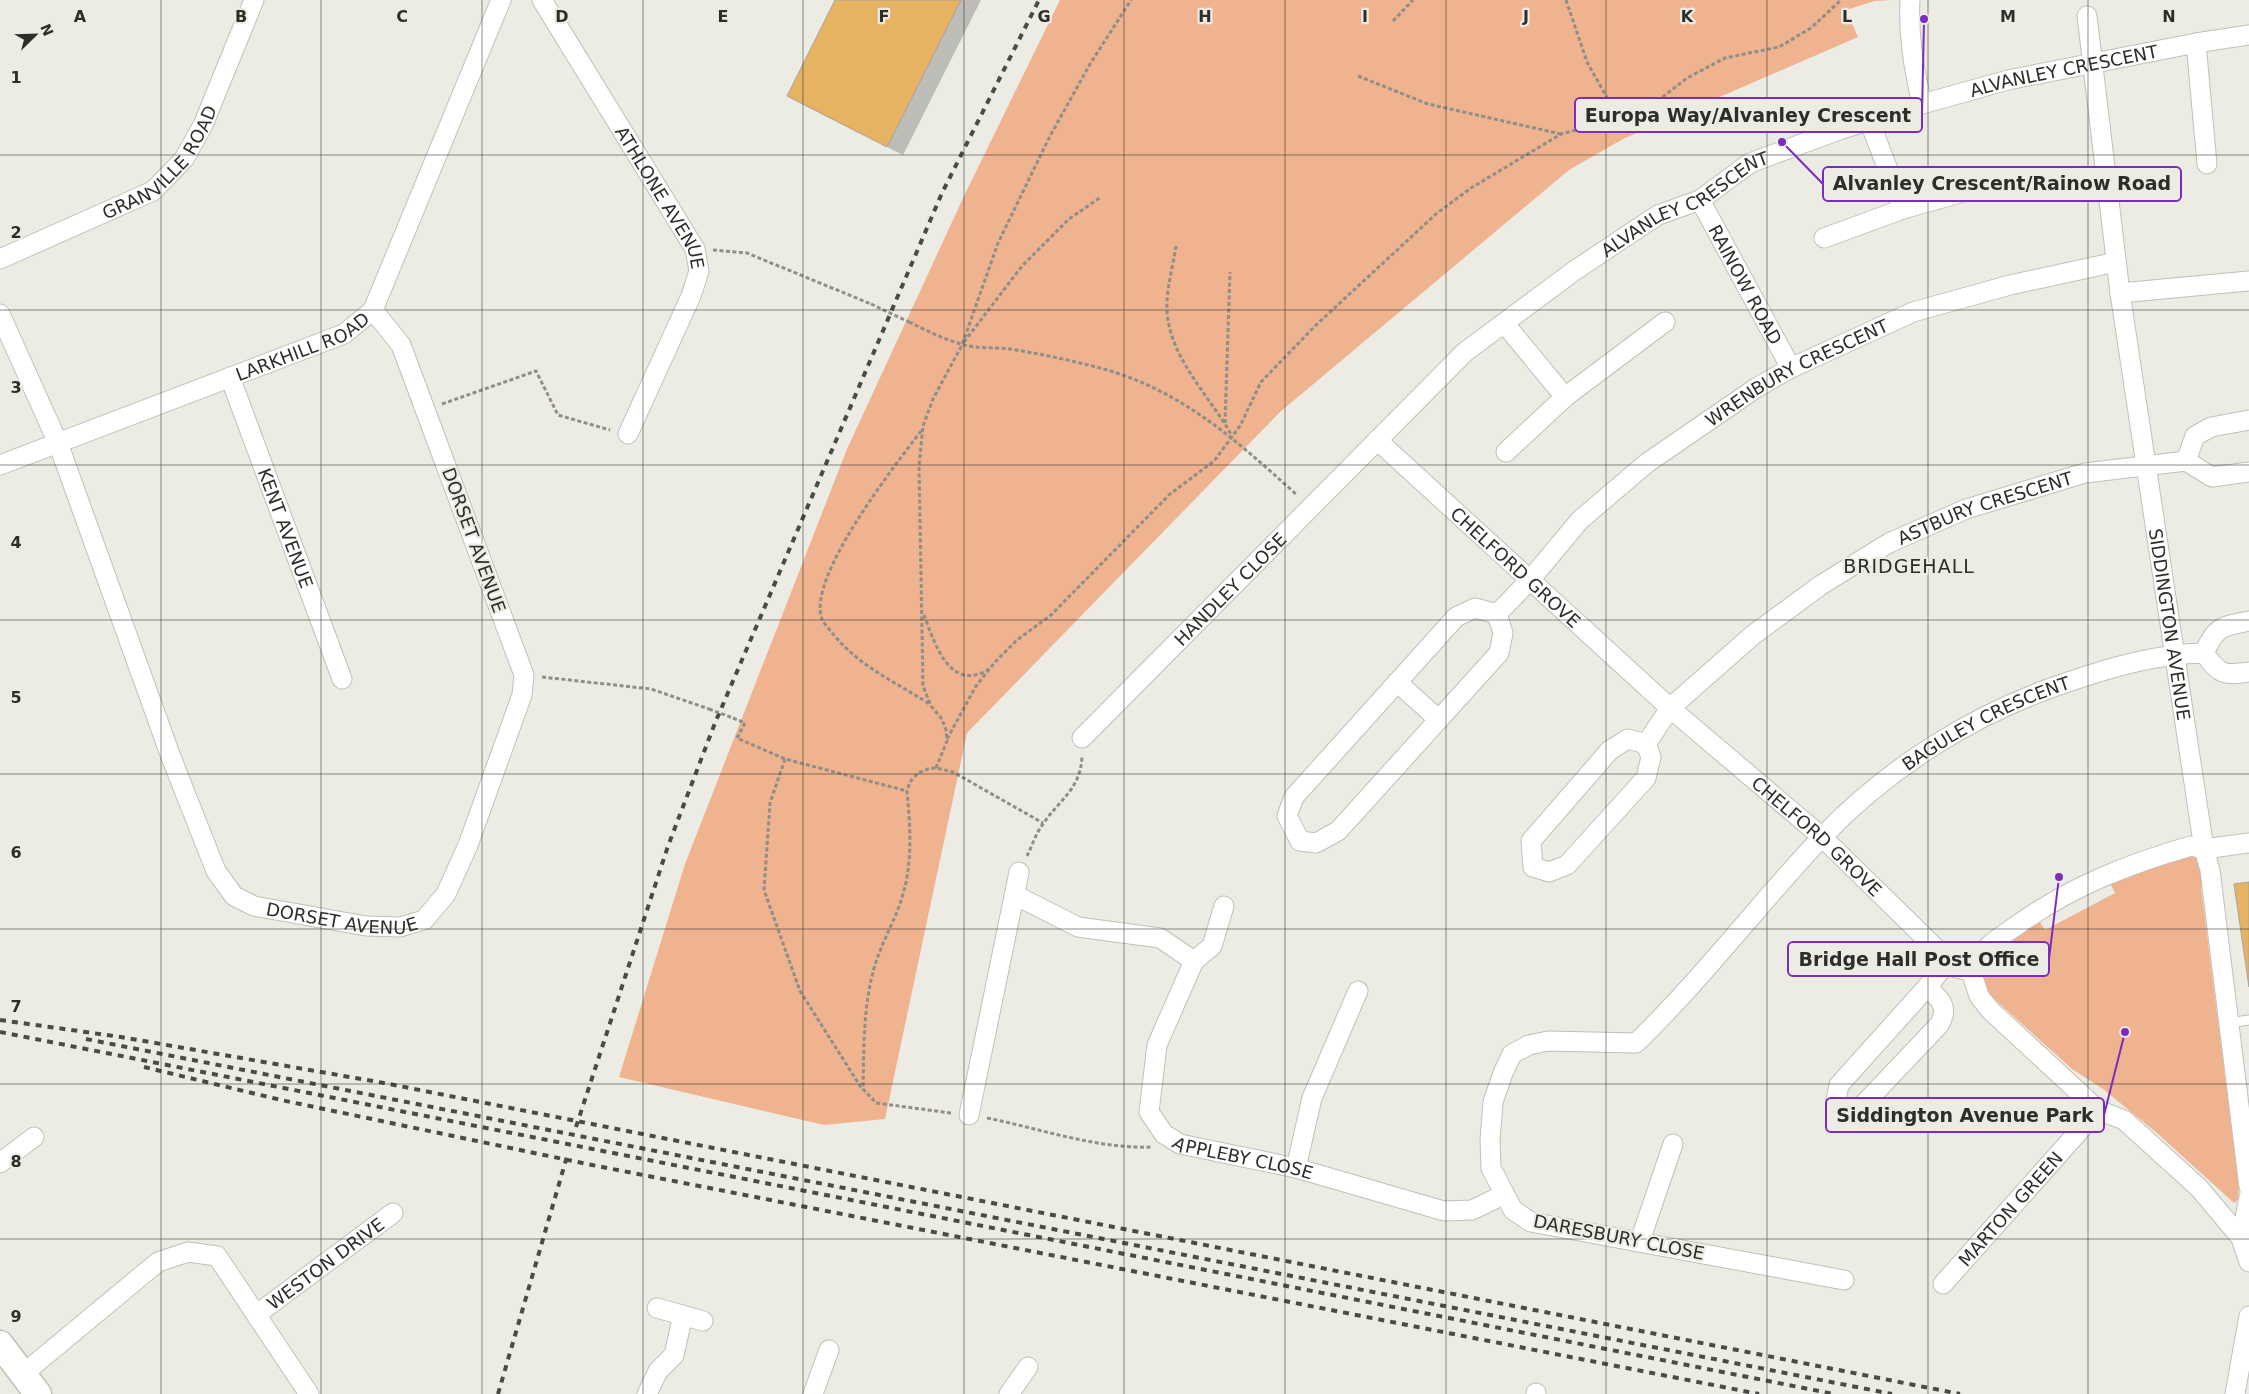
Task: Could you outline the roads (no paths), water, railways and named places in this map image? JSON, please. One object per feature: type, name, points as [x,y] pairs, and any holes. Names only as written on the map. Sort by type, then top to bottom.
[{"type":"street","name":"GRANVILLE ROAD","points":[[0,259],[153,191],[184,159],[202,125],[254,0]]},
{"type":"street","name":"LARKHILL ROAD","points":[[0,466],[344,334],[373,310],[501,0]]},
{"type":"street","name":"ATHLONE AVENUE","points":[[542,0],[695,248],[699,271],[691,296],[628,434]]},
{"type":"street","points":[[1910,0],[1909,28],[1912,58],[1922,104]]},
{"type":"street","name":"SIDDINGTON AVENUE","points":[[2087,16],[2120,293],[2204,849],[2210,870],[2228,1023],[2245,1121],[2249,1186]]},
{"type":"street","name":"ALVANLEY CRESCENT","points":[[1377,440],[1466,352],[1574,271],[1658,215],[1700,200],[1750,163],[1869,120],[2008,80],[2093,62],[2249,35]]},
{"type":"street","points":[[2196,43],[2207,164]]},
{"type":"street","points":[[1869,120],[1902,209]]},
{"type":"street","points":[[1824,238],[1902,209],[2016,177]]},
{"type":"street","name":"RAINOW ROAD","points":[[1700,200],[1791,368]]},
{"type":"street","name":"WRENBURY CRESCENT","points":[[1497,614],[1530,580],[1580,520],[1647,463],[1756,388],[1791,368],[1913,312],[2010,285],[2116,262]]},
{"type":"street","points":[[2120,293],[2249,281]]},
{"type":"street","name":"DORSET AVENUE","points":[[0,315],[58,443],[171,757],[216,871],[234,896],[254,906],[366,926],[400,928],[424,920],[446,894],[468,845],[522,695],[524,675],[401,345],[373,310]]},
{"type":"street","points":[[1506,452],[1565,397],[1665,322]]},
{"type":"street","points":[[1504,323],[1565,397]]},
{"type":"street","name":"KENT AVENUE","points":[[230,377],[342,679]]},
{"type":"street","points":[[2249,420],[2211,427],[2195,436],[2186,461],[2212,477],[2249,472]]},
{"type":"street","name":"HANDLEY CLOSE","points":[[1082,738],[1377,440]]},
{"type":"street","name":"CHELFORD GROVE","points":[[1377,440],[1670,708],[1822,837],[1956,968],[1971,971]]},
{"type":"street","name":"ASTBURY CRESCENT","points":[[1646,744],[1670,708],[1753,635],[1821,585],[1889,543],[1966,509],[2085,472],[2186,461]]},
{"type":"street","points":[[1475,608],[1497,614],[1503,633],[1499,653],[1338,831],[1316,843],[1300,841],[1287,816],[1294,797],[1456,617],[1475,608]]},
{"type":"street","points":[[2249,621],[2228,625],[2213,634],[2204,653],[2216,670],[2229,675],[2249,672]]},
{"type":"street","name":"BAGULEY CRESCENT","points":[[1822,837],[1879,786],[1928,749],[1982,716],[2040,691],[2111,668],[2174,654],[2204,653]]},
{"type":"street","points":[[1397,682],[1438,719]]},
{"type":"street","points":[[1628,740],[1646,744],[1651,757],[1646,778],[1587,845],[1565,867],[1549,872],[1533,866],[1531,841],[1610,750],[1628,740]]},
{"type":"street","name":"DARESBURY CLOSE","points":[[1822,837],[1636,1043],[1548,1041],[1528,1045],[1512,1054],[1493,1102],[1490,1140],[1491,1168],[1503,1195],[1513,1210],[1531,1222],[1844,1280]]},
{"type":"street","points":[[2249,842],[2204,849],[2191,846],[2114,870],[2069,892],[1999,938],[1978,957],[1971,971],[1979,996],[1990,1010],[2098,1110],[2124,1120],[2199,1188],[2241,1238],[2249,1262]]},
{"type":"street","points":[[969,1115],[1019,872]]},
{"type":"street","points":[[1015,895],[1078,927],[1160,938],[1194,961]]},
{"type":"street","name":"APPLEBY CLOSE","points":[[1224,906],[1212,946],[1194,961],[1157,1045],[1149,1112],[1164,1134],[1172,1141],[1180,1144],[1296,1168],[1444,1211],[1472,1210],[1503,1195]]},
{"type":"street","points":[[1927,987],[1944,1006],[1945,1012],[1939,1025],[1862,1106],[1849,1112],[1841,1108],[1836,1100],[1839,1085],[1949,960]]},
{"type":"street","points":[[1296,1168],[1312,1098],[1358,991]]},
{"type":"street","name":"MARTON GREEN","points":[[1943,1284],[2098,1110]]},
{"type":"street","points":[[0,1163],[34,1137]]},
{"type":"street","points":[[1640,1241],[1673,1144]]},
{"type":"street","points":[[2241,1238],[2249,1197]]},
{"type":"street","name":"WESTON DRIVE","points":[[257,1314],[393,1213]]},
{"type":"street","points":[[0,1344],[31,1384],[158,1262],[188,1252],[217,1256],[309,1394]]},
{"type":"street","points":[[657,1308],[703,1321]]},
{"type":"street","points":[[646,1394],[658,1371],[674,1355],[683,1315]]},
{"type":"street","points":[[2235,1394],[2249,1316]]},
{"type":"street","points":[[813,1394],[829,1350]]},
{"type":"street","points":[[1009,1394],[1028,1367]]},
{"type":"lane","points":[[2228,1023],[2249,1020]]},
{"type":"railway","points":[[576,1127],[668,846],[715,723],[942,193],[1039,0]]},
{"type":"railway","points":[[0,1020],[121,1037],[384,1083],[1960,1394]]},
{"type":"railway","points":[[0,1032],[1834,1394]]},
{"type":"railway","points":[[86,1039],[1892,1394]]},
{"type":"railway","points":[[144,1067],[281,1100],[587,1164],[1759,1394]]},
{"type":"railway","points":[[498,1394],[568,1153]]},
{"type":"place","name":"Europa Way/Alvanley Crescent","points":[[1924,19]]},
{"type":"place","name":"Alvanley Crescent/Rainow Road","points":[[1782,142]]},
{"type":"place","name":"Bridge Hall Post Office","points":[[2059,877]]},
{"type":"place","name":"Siddington Avenue Park","points":[[2125,1032]]},
{"type":"district","name":"BRIDGEHALL","points":[[1909,566]]}]
